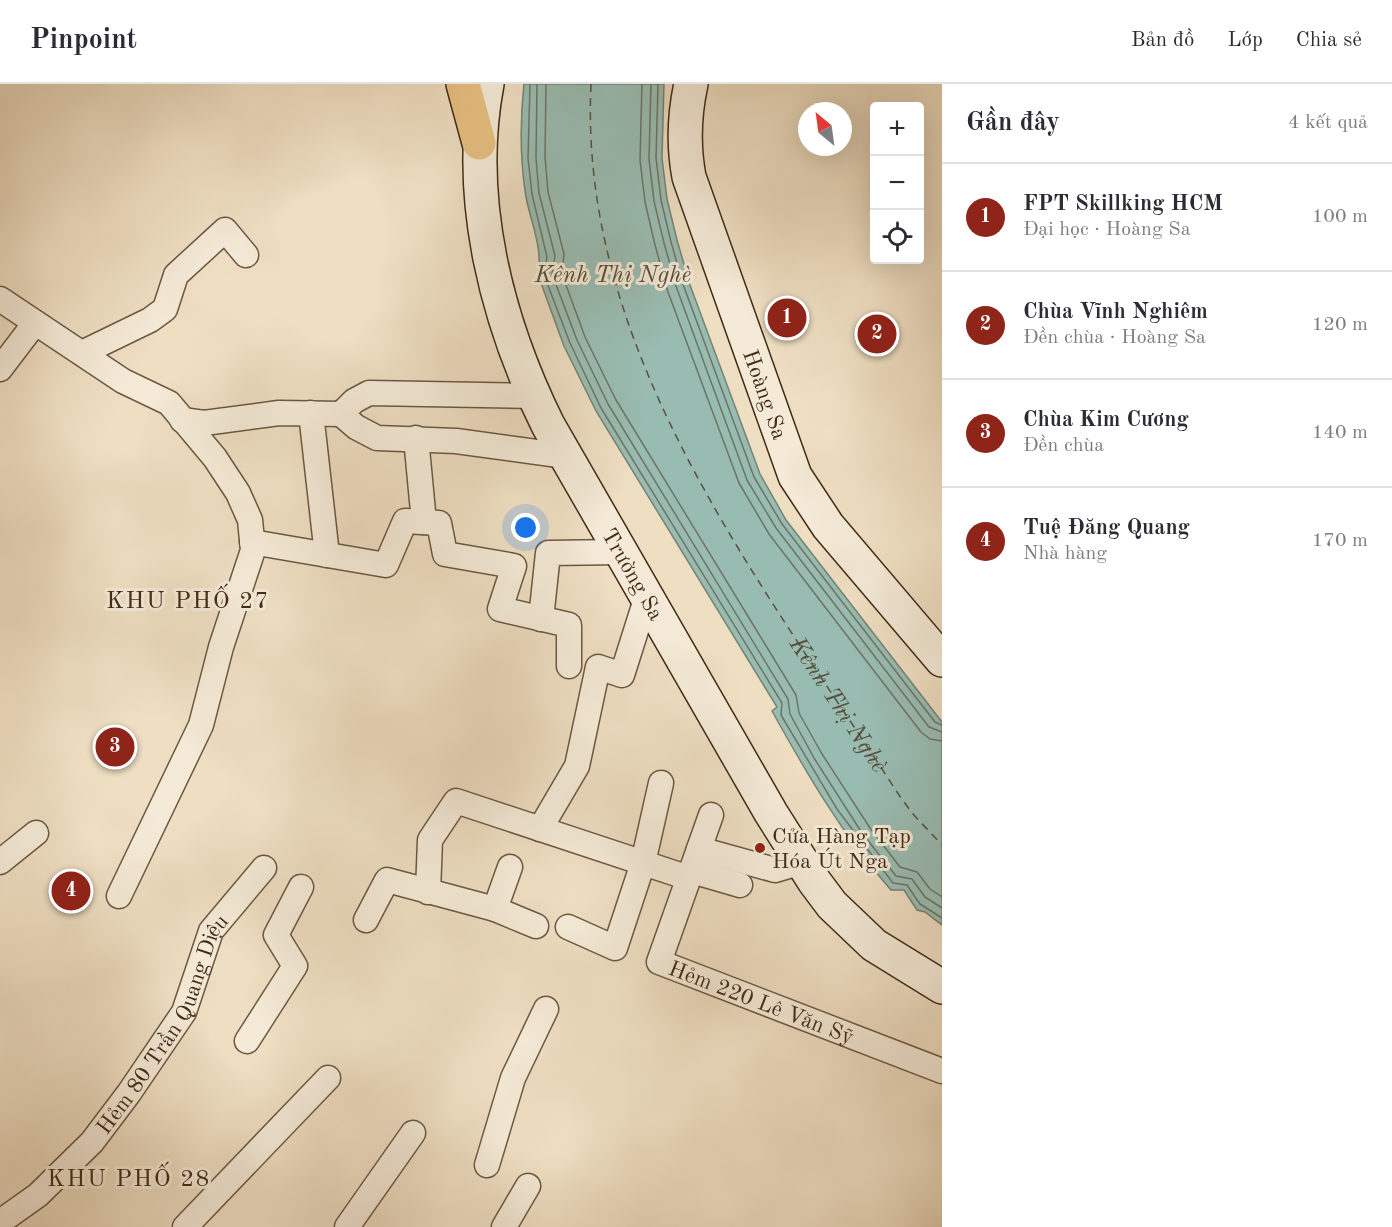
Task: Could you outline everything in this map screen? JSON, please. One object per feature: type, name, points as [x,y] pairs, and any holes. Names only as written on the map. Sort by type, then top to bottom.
[{"type":"main road","points":[[463,84],[479,142]]},
{"type":"street","name":"Trường Sa","points":[[487,84],[479,142],[482,198],[492,263],[509,330],[534,396],[621,552],[802,862],[832,905],[853,927],[901,963],[942,987]]},
{"type":"street","name":"Hoàng Sa","points":[[691,84],[684,129],[689,177],[795,477],[828,526],[942,660]]},
{"type":"street","points":[[82,353],[150,320],[165,309],[176,275],[225,230],[246,255]]},
{"type":"street","points":[[0,299],[123,381],[169,403],[215,458],[238,493],[250,520],[253,550],[221,647],[201,725],[119,896]]},
{"type":"street","points":[[0,369],[35,323]]},
{"type":"street","points":[[341,414],[354,401],[369,393],[534,396]]},
{"type":"street","points":[[182,420],[204,423],[279,413],[341,414],[356,427],[377,438],[456,441],[566,456]]},
{"type":"street","points":[[311,413],[327,555]]},
{"type":"street","points":[[416,438],[424,522]]},
{"type":"street","points":[[252,542],[386,565],[405,521],[439,523],[445,554],[514,567],[500,609],[569,626],[569,666]]},
{"type":"street","points":[[541,619],[548,553],[621,552]]},
{"type":"street","points":[[540,829],[577,766],[598,668],[622,675],[647,596]]},
{"type":"street","points":[[568,927],[615,948],[643,863],[661,783]]},
{"type":"street","points":[[428,892],[430,840],[456,801],[643,863],[775,870],[802,862]]},
{"type":"street","name":"Hẻm 220 Lê Văn Sỹ","points":[[711,815],[659,962],[942,1071]]},
{"type":"street","points":[[0,862],[36,832]]},
{"type":"street","points":[[693,866],[740,885]]},
{"type":"street","points":[[495,909],[510,867]]},
{"type":"street","name":"Hẻm 80 Trần Quang Diệu","points":[[0,1222],[38,1195],[92,1142],[129,1093],[184,1012],[211,931],[264,868]]},
{"type":"street","points":[[366,920],[387,880],[495,909],[536,926]]},
{"type":"street","points":[[247,1041],[295,966],[276,935],[301,888]]},
{"type":"street","points":[[487,1165],[513,1078],[546,1009]]},
{"type":"street","points":[[185,1227],[328,1078]]},
{"type":"street","points":[[347,1227],[412,1133]]},
{"type":"street","points":[[504,1227],[528,1186]]},
{"type":"water","name":"Kênh Thị Nghè","points":[[524,84],[664,84],[662,158],[667,199],[677,240],[690,285],[760,474],[786,520],[942,722],[942,925],[925,912],[917,910],[904,890],[891,890],[841,826],[772,711],[777,707],[596,411],[564,346],[538,275],[538,245],[526,197],[523,169],[521,126]]},
{"type":"ferry route","points":[[591,84],[595,182],[614,277],[646,369],[687,458],[736,545],[789,629],[897,792],[912,813],[942,845]]},
{"type":"place","name":"FPT Skillking HCM","points":[[787,318]]},
{"type":"place","name":"Chùa Vĩnh Nghiêm","points":[[877,334]]},
{"type":"place","name":"Chùa Kim Cương","points":[[115,747]]},
{"type":"place","name":"Cửa Hàng Tạp Hóa Út Nga","points":[[760,848]]},
{"type":"place","name":"Tuệ Đăng Quang","points":[[71,891]]},
{"type":"district","name":"KHU PHỐ 27","points":[[188,600]]},
{"type":"district","name":"KHU PHỐ 28","points":[[129,1178]]}]
